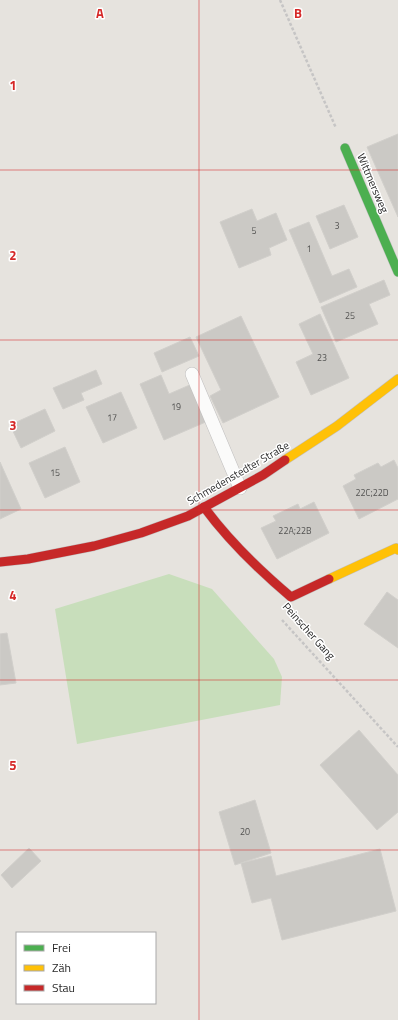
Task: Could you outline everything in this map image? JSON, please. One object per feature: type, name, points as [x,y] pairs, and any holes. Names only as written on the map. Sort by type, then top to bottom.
[{"type":"main road","name":"Wittmersweg","points":[[345,148],[398,272]]},
{"type":"main road","name":"Schmedenstedter Straße","points":[[0,562],[28,560],[94,546],[141,533],[188,516],[263,475],[337,426],[398,379]]},
{"type":"main road","name":"Peinscher Gang","points":[[204,507],[215,523],[254,565],[291,597],[396,548],[398,550]]},
{"type":"lane","points":[[192,374],[240,488]]},
{"type":"path","points":[[280,0],[345,148]]},
{"type":"path","name":"Peinscher Gang","points":[[281,619],[398,747]]},
{"type":"green space","points":[[169,574],[212,589],[274,659],[282,677],[280,705],[77,744],[55,609]]},
{"type":"building","points":[[398,134],[398,217],[367,147]]},
{"type":"building","points":[[344,205],[358,237],[330,249],[316,216]]},
{"type":"building","points":[[252,209],[257,221],[276,213],[287,240],[269,248],[271,255],[239,268],[220,222]]},
{"type":"building","points":[[309,222],[332,276],[349,269],[357,287],[320,303],[289,230]]},
{"type":"building","points":[[384,280],[390,295],[369,304],[378,324],[336,342],[321,307]]},
{"type":"building","points":[[320,314],[349,378],[311,395],[296,362],[313,354],[299,324]]},
{"type":"building","points":[[241,316],[279,397],[223,423],[210,396],[221,390],[196,337]]},
{"type":"building","points":[[190,337],[199,356],[162,372],[154,353]]},
{"type":"building","points":[[96,370],[102,384],[81,393],[84,400],[63,409],[53,388]]},
{"type":"building","points":[[161,375],[169,394],[192,384],[208,421],[164,440],[140,384]]},
{"type":"building","points":[[121,392],[137,428],[103,443],[86,407]]},
{"type":"building","points":[[45,409],[55,431],[21,448],[10,425]]},
{"type":"building","points":[[65,447],[80,482],[45,498],[29,463]]},
{"type":"building","points":[[394,460],[398,468],[398,499],[359,519],[343,486],[356,479],[354,475],[378,463],[381,467]]},
{"type":"building","points":[[0,462],[21,509],[0,519]]},
{"type":"building","points":[[314,502],[329,533],[277,559],[261,528],[276,521],[273,516],[298,504],[300,509]]},
{"type":"building","points":[[387,592],[398,600],[398,648],[364,624]]},
{"type":"building","points":[[7,633],[16,683],[0,685],[0,634]]},
{"type":"building","points":[[359,730],[398,775],[398,812],[377,830],[320,765]]},
{"type":"building","points":[[255,800],[271,853],[235,865],[219,812]]},
{"type":"building","points":[[29,848],[41,861],[12,888],[1,875]]},
{"type":"building","points":[[380,849],[396,911],[282,940],[271,898],[252,903],[241,863],[271,856],[276,876]]},
{"type":"traffic: fast","points":[[345,148],[398,272]]},
{"type":"traffic: slow","points":[[285,460],[337,426],[398,379]]},
{"type":"traffic: slow","points":[[329,579],[396,548],[398,550]]},
{"type":"traffic: jam","points":[[0,562],[28,559],[94,546],[141,533],[188,516],[263,475],[285,460]]},
{"type":"traffic: jam","points":[[204,507],[245,555],[291,597],[329,579]]}]
